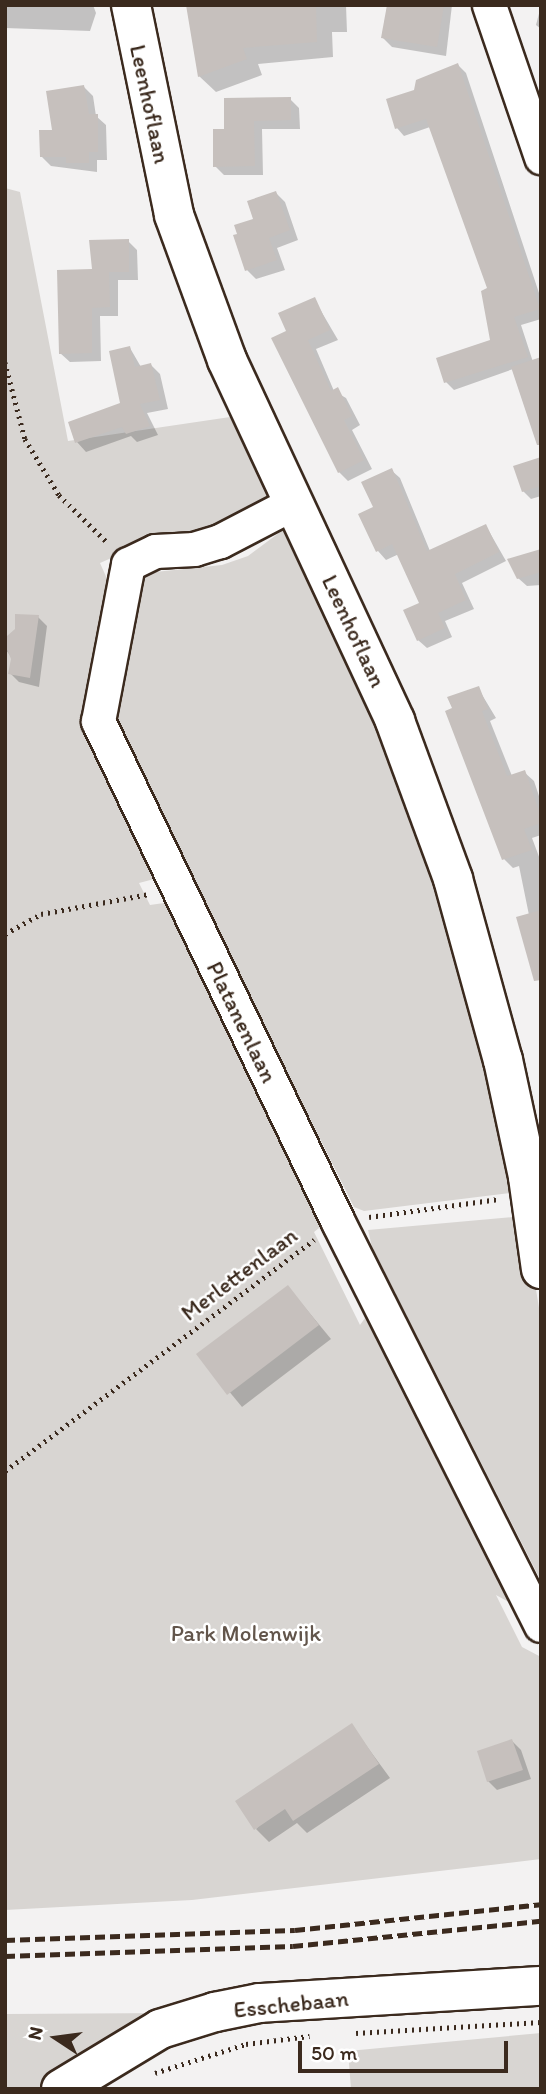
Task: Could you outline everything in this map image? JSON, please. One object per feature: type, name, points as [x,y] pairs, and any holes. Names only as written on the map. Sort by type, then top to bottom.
[{"type":"street","name":"Leenhoflaan","points":[[131,5],[174,215],[227,360],[395,721],[453,879],[503,1060],[533,1182],[541,1269]]},
{"type":"street","points":[[489,5],[541,157]]},
{"type":"street","points":[[128,564],[155,551],[194,549],[220,541],[295,502]]},
{"type":"street","name":"Platanenlaan","points":[[128,564],[99,721],[338,1222],[541,1625]]},
{"type":"street","name":"Esschebaan","points":[[61,2089],[160,2029],[215,2012],[260,2003],[541,1986]]},
{"type":"path","points":[[5,362],[25,439],[52,484],[128,564]]},
{"type":"path","points":[[5,934],[41,914],[177,888]]},
{"type":"path","name":"Merlettenlaan","points":[[5,1471],[338,1222],[533,1182]]},
{"type":"path","points":[[353,2033],[541,2022]]},
{"type":"path","points":[[146,2078],[246,2044],[313,2035]]},
{"type":"green space","name":"Park Molenwijk","points":[[5,188],[20,192],[68,441],[237,416],[271,494],[216,531],[152,540],[100,563],[108,581],[88,691],[86,731],[158,878],[139,883],[150,905],[171,902],[328,1221],[314,1232],[360,1325],[373,1307],[518,1607],[496,1595],[522,1647],[541,1657],[541,1859],[192,1900],[5,1910]]},
{"type":"green space","points":[[287,527],[401,780],[437,878],[519,1192],[364,1211],[354,1207],[111,720],[140,578],[155,572],[222,565],[248,556]]},
{"type":"green space","points":[[524,1216],[541,1320],[541,1581],[372,1247],[368,1230]]},
{"type":"green space","points":[[172,2013],[47,2089],[5,2089],[5,2014]]},
{"type":"green space","points":[[541,2033],[541,2089],[351,2089],[348,2051]]},
{"type":"building","points":[[186,5],[316,5],[317,42],[243,48],[247,59],[198,77]]},
{"type":"building","points":[[387,5],[444,5],[437,47],[381,38]]},
{"type":"building","points":[[458,63],[540,309],[514,317],[528,357],[444,383],[436,358],[490,340],[481,291],[487,288],[426,119],[395,129],[386,99],[414,90],[416,80]]},
{"type":"building","points":[[84,85],[89,114],[98,114],[98,152],[89,152],[89,163],[66,163],[66,157],[40,157],[39,130],[52,130],[46,91]]},
{"type":"building","points":[[291,97],[291,120],[254,121],[255,166],[213,167],[213,129],[224,129],[224,98]]},
{"type":"building","points":[[276,191],[290,230],[269,238],[277,260],[245,271],[233,235],[237,234],[234,225],[253,219],[247,201]]},
{"type":"building","points":[[129,239],[129,272],[109,272],[110,307],[92,308],[92,353],[59,354],[57,270],[92,269],[89,240]]},
{"type":"building","points":[[315,297],[330,330],[308,340],[331,391],[338,387],[352,416],[344,420],[364,460],[338,473],[271,338],[286,331],[278,313]]},
{"type":"building","points":[[130,346],[135,367],[151,363],[160,400],[140,404],[150,426],[126,434],[122,427],[75,443],[68,422],[120,403],[109,351]]},
{"type":"building","points":[[541,357],[541,445],[537,445],[511,367]]},
{"type":"building","points":[[541,457],[541,486],[522,492],[513,466]]},
{"type":"building","points":[[392,468],[427,551],[486,524],[499,552],[455,574],[466,600],[438,613],[445,628],[417,641],[403,610],[419,603],[392,544],[376,552],[358,514],[373,507],[361,482]]},
{"type":"building","points":[[541,549],[541,572],[517,579],[507,559]]},
{"type":"building","points":[[15,614],[39,615],[30,678],[8,674],[11,659],[5,645],[7,636],[15,629]]},
{"type":"building","points":[[479,686],[488,709],[482,711],[507,776],[525,770],[541,817],[541,823],[524,829],[532,850],[502,860],[445,711],[452,708],[447,697]]},
{"type":"building","points":[[541,910],[541,980],[534,981],[516,917]]},
{"type":"building","points":[[288,1285],[319,1325],[227,1395],[196,1354]]},
{"type":"building","points":[[352,1723],[379,1764],[293,1821],[285,1809],[254,1830],[235,1801]]},
{"type":"building","points":[[512,1739],[523,1770],[487,1782],[477,1751]]},
{"type":"railway","points":[[5,1940],[295,1930],[541,1904]]},
{"type":"railway","points":[[5,1956],[293,1946],[541,1921]]}]
